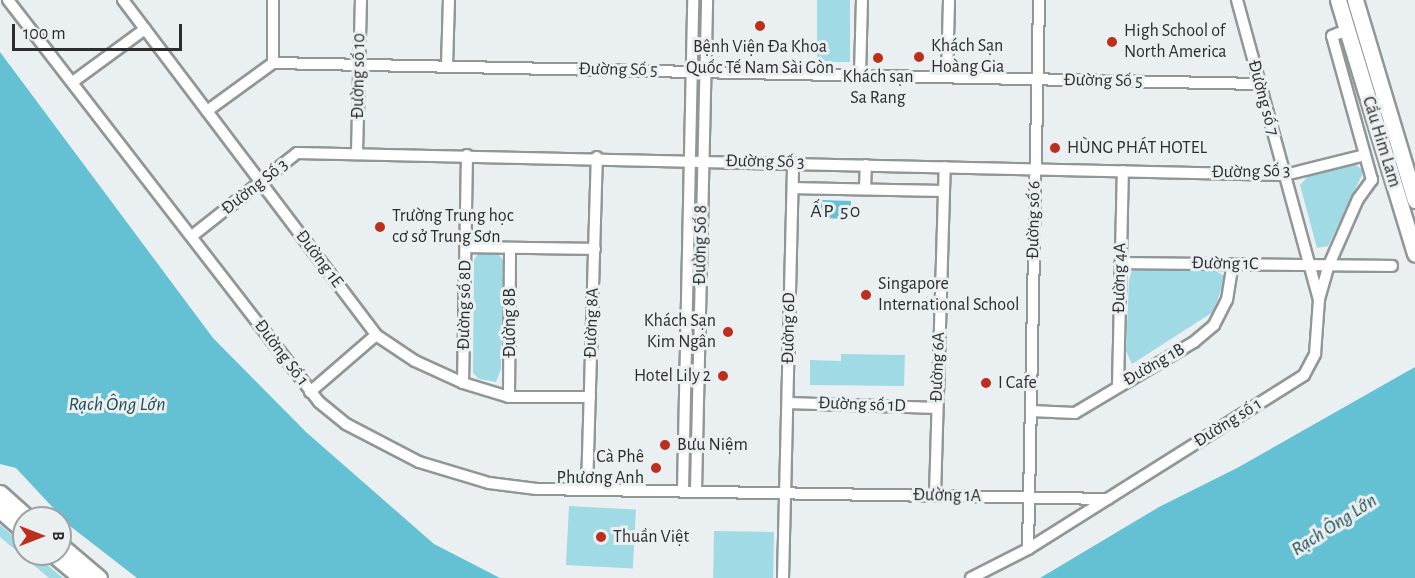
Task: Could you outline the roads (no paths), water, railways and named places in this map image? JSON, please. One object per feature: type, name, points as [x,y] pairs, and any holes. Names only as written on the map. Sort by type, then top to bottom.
[{"type":"main road","name":"Cầu Him Lam","points":[[1338,0],[1415,254]]},
{"type":"main road","name":"Cầu Him Lam","points":[[1355,0],[1415,200]]},
{"type":"main road","points":[[0,494],[14,506]]},
{"type":"main road","points":[[0,510],[12,520]]},
{"type":"main road","points":[[72,556],[99,578]]},
{"type":"main road","points":[[67,566],[82,578]]},
{"type":"street","name":"Đường Số 1","points":[[8,0],[75,81],[310,392],[346,424],[377,442],[450,473],[508,485],[587,489],[696,490]]},
{"type":"street","name":"Đường 1E","points":[[123,0],[376,335],[415,361],[464,383],[509,397],[590,397]]},
{"type":"street","points":[[207,111],[273,63],[273,0]]},
{"type":"street","name":"Đường số 10","points":[[357,152],[361,0]]},
{"type":"street","points":[[447,66],[448,0]]},
{"type":"street","name":"Đường Số 8","points":[[683,490],[693,0]]},
{"type":"street","name":"Đường Số 8","points":[[696,490],[707,0]]},
{"type":"street","points":[[860,75],[862,0]]},
{"type":"street","points":[[946,77],[949,0]]},
{"type":"street","name":"Đường số 6","points":[[1028,549],[1039,0]]},
{"type":"street","name":"Đường số 7","points":[[1237,0],[1319,299]]},
{"type":"street","points":[[75,81],[145,29]]},
{"type":"street","points":[[1347,30],[1332,36],[1365,155]]},
{"type":"street","name":"Đường Số 5","points":[[273,63],[1260,84]]},
{"type":"street","name":"Đường Số 3","points":[[192,236],[297,153],[467,154],[1284,175],[1365,155]]},
{"type":"street","name":"Đường số 8D","points":[[464,383],[467,154]]},
{"type":"street","name":"Đường số 1","points":[[970,578],[1028,549],[1304,375],[1316,354],[1319,299],[1329,265],[1358,199],[1372,180],[1365,155]]},
{"type":"street","name":"Đường 8A","points":[[587,489],[597,158]]},
{"type":"street","name":"Đường 6D","points":[[786,492],[793,163]]},
{"type":"street","points":[[865,189],[866,165]]},
{"type":"street","name":"Đường 6A","points":[[934,495],[945,166]]},
{"type":"street","name":"Đường 4A","points":[[1118,386],[1123,171]]},
{"type":"street","points":[[793,188],[944,191]]},
{"type":"street","points":[[466,247],[595,249]]},
{"type":"street","name":"Đường 8B","points":[[509,397],[510,248]]},
{"type":"street","name":"Đường 1C","points":[[1121,263],[1392,267]]},
{"type":"street","name":"Đường 1B","points":[[1030,411],[1075,413],[1194,342],[1214,325],[1227,300],[1233,264]]},
{"type":"street","points":[[310,392],[376,335]]},
{"type":"street","name":"Đường số 1D","points":[[788,403],[937,408]]},
{"type":"street","points":[[696,490],[786,492],[783,578]]},
{"type":"street","name":"Đường 1A","points":[[786,492],[1108,499]]},
{"type":"water","name":"Rạch Ông Lớn","points":[[0,52],[213,338],[306,432],[434,544],[500,578],[137,578],[72,528],[72,506],[51,506],[16,468],[0,464]]},
{"type":"water","points":[[821,200],[851,201],[850,219],[820,218]]},
{"type":"water","name":"Rạch Ông Lớn","points":[[1415,367],[1415,578],[1040,578],[1159,507],[1237,468]]},
{"type":"place","name":"Bệnh Viện Đa Khoa Quốc Tế Nam Sài Gòn","points":[[760,26]]},
{"type":"place","name":"High School of North America","points":[[1112,42]]},
{"type":"place","name":"Khách Sạn Hoàng Gia","points":[[919,57]]},
{"type":"place","name":"Khách sạn Sa Rang","points":[[878,58]]},
{"type":"place","name":"HÙNG PHÁT HOTEL","points":[[1055,148]]},
{"type":"place","name":"Trường Trung học cơ sở Trung Sơn","points":[[380,227]]},
{"type":"place","name":"Singapore International School","points":[[866,295]]},
{"type":"place","name":"Khách Sạn Kim Ngân","points":[[728,332]]},
{"type":"place","name":"Hotel Lily 2","points":[[723,376]]},
{"type":"place","name":"I Cafe","points":[[986,383]]},
{"type":"place","name":"Bưu Niệm","points":[[665,445]]},
{"type":"place","name":"Cà Phê Phương Anh","points":[[656,468]]},
{"type":"place","name":"Thuần Việt","points":[[601,537]]},
{"type":"district","name":"ẤP 50","points":[[836,211]]}]
